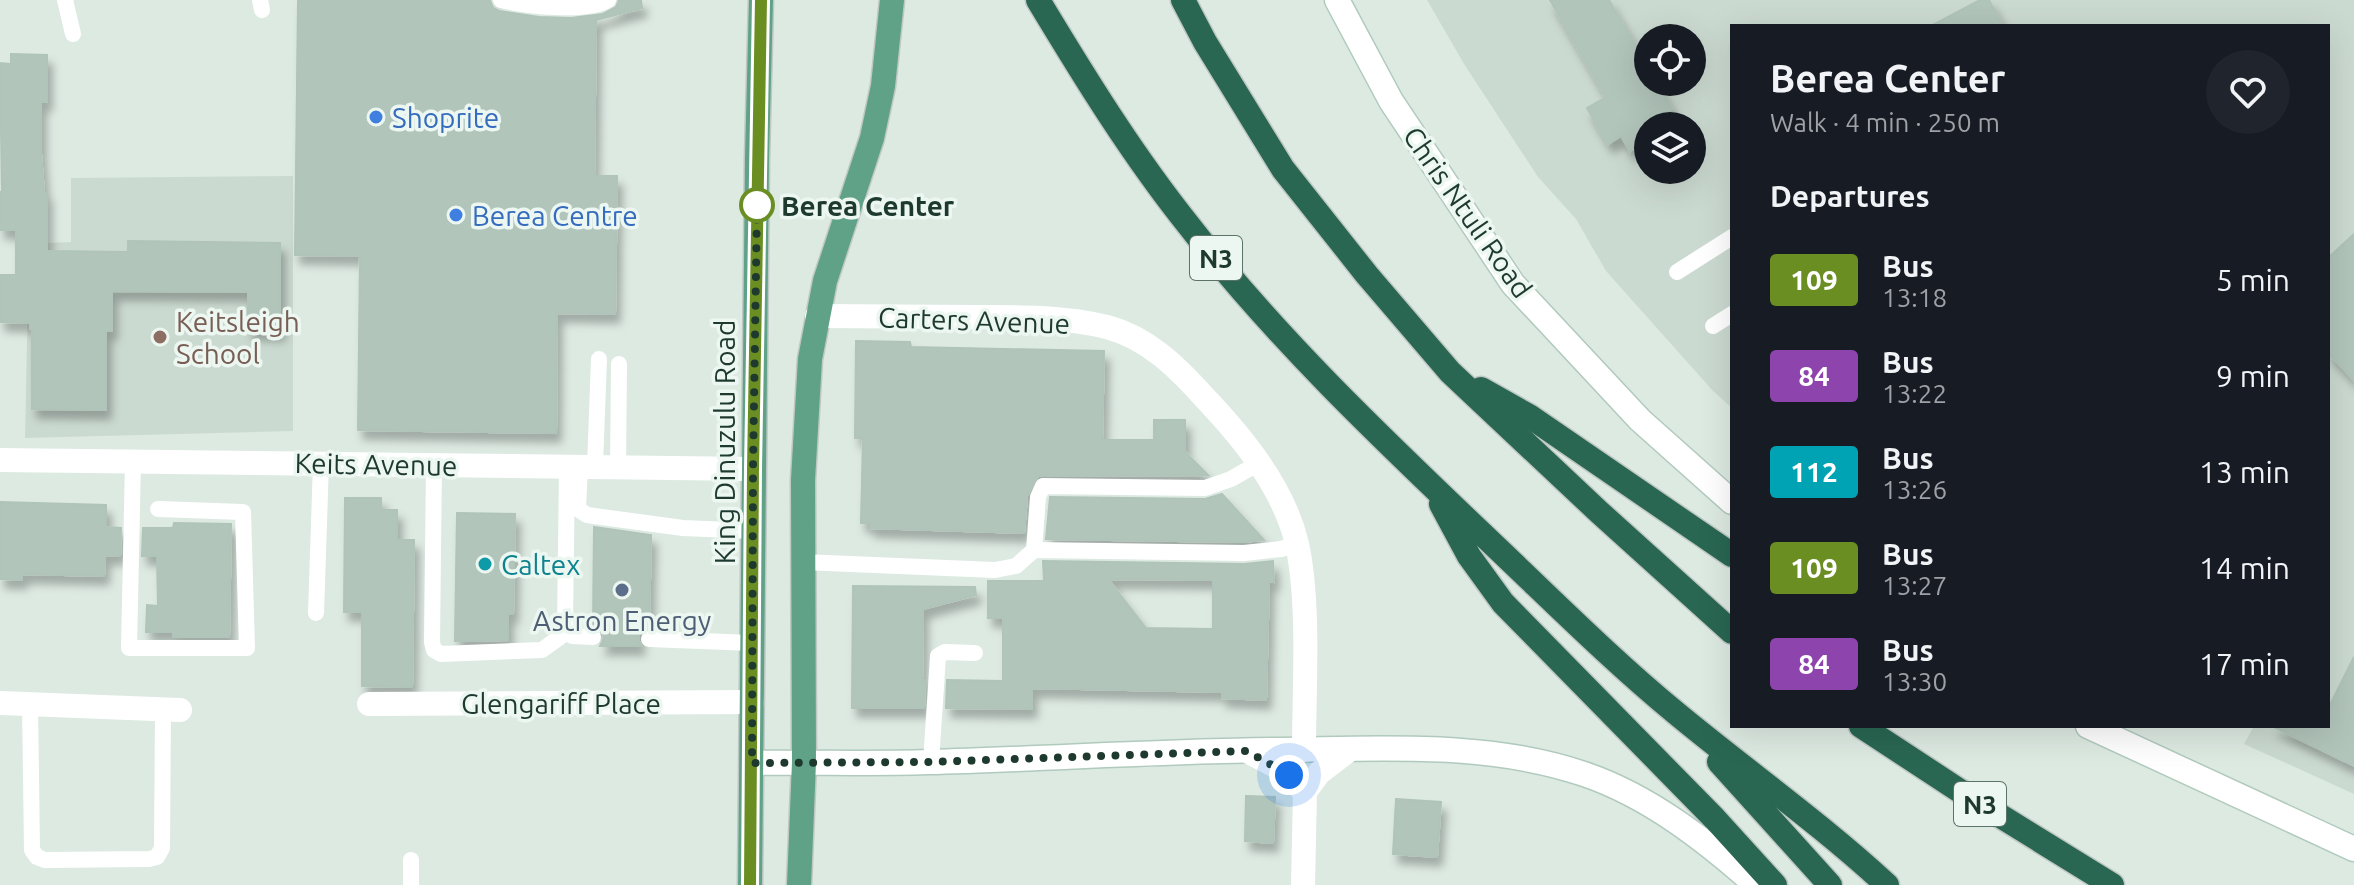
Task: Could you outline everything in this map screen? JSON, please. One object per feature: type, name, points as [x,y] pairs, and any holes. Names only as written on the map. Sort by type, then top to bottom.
[{"type":"highway","name":"N3","points":[[1038,0],[1091,88],[1189,226],[1278,332],[1431,485],[1674,712],[1846,847],[1887,885]]},
{"type":"highway","points":[[1183,0],[1205,42],[1283,169],[1367,275],[1450,372],[1621,534],[1730,630]]},
{"type":"highway","points":[[1450,372],[1529,416],[1730,554]]},
{"type":"highway","points":[[1431,485],[1469,556],[1503,603],[1715,819],[1775,885]]},
{"type":"highway","points":[[1674,712],[1830,885]]},
{"type":"highway","name":"N3","points":[[1864,728],[2106,881]]},
{"type":"highway","points":[[2106,881],[2135,885]]},
{"type":"main road","name":"King Dinuzulu Road","points":[[750,885],[761,0]]},
{"type":"main road","points":[[799,885],[804,762],[802,562],[809,374],[825,281],[872,138],[883,86],[892,0]]},
{"type":"street","name":"Chris Ntuli Road","points":[[1337,0],[1391,101],[1513,284],[1640,420],[1730,500]]},
{"type":"street","name":"Carters Avenue","points":[[817,316],[1055,318],[1109,328],[1144,343],[1174,364],[1259,463],[1286,512],[1297,544],[1303,596],[1304,750]]},
{"type":"street","name":"Keits Avenue","points":[[0,460],[753,469]]},
{"type":"street","name":"Glengariff Place","points":[[369,704],[752,702]]},
{"type":"street","points":[[0,703],[171,709]]},
{"type":"street","points":[[2092,728],[2354,849]]},
{"type":"street","points":[[752,763],[931,762],[1304,750],[1437,750],[1496,755],[1585,774],[1641,799],[1702,840],[1756,885]]},
{"type":"street","points":[[1303,885],[1305,792],[1319,773],[1349,750]]},
{"type":"street","points":[[1247,751],[1281,769],[1305,792]]},
{"type":"lane","points":[[65,0],[73,34]]},
{"type":"lane","points":[[501,0],[550,6],[595,6],[608,0]]},
{"type":"lane","points":[[579,0],[598,0]]},
{"type":"lane","points":[[1677,272],[1730,238]]},
{"type":"lane","points":[[1713,326],[1730,315]]},
{"type":"lane","points":[[434,464],[434,650],[441,654],[542,650],[567,632],[590,466],[599,359]]},
{"type":"lane","points":[[619,364],[578,509],[587,515],[683,528],[753,531]]},
{"type":"lane","points":[[133,461],[129,648],[247,648],[243,512],[158,509]]},
{"type":"lane","points":[[316,613],[321,463]]},
{"type":"lane","points":[[802,562],[995,570],[1016,566],[1034,550],[1038,497],[1043,486],[1205,488],[1231,479],[1259,463]]},
{"type":"lane","points":[[1034,550],[1244,553],[1297,544]]},
{"type":"lane","points":[[567,632],[572,636],[593,637]]},
{"type":"lane","points":[[649,639],[753,643]]},
{"type":"lane","points":[[931,762],[938,656],[945,652],[975,653]]},
{"type":"lane","points":[[30,704],[32,850],[37,857],[45,860],[157,857],[162,848],[171,709]]},
{"type":"lane","points":[[411,860],[411,885]]},
{"type":"shaded area","points":[[1427,0],[2354,0],[2354,794],[2244,744],[2253,728],[2330,728],[2330,24],[1730,24],[1730,406],[1606,271],[1576,219],[1538,177],[1464,64]]},
{"type":"shaded area","name":"Keitsleigh School","points":[[293,176],[293,431],[25,438],[29,244],[71,242],[71,178]]},
{"type":"building","name":"Berea Centre","points":[[298,0],[490,0],[493,8],[499,11],[571,18],[603,14],[616,7],[619,0],[641,0],[642,8],[596,20],[594,176],[617,176],[615,314],[557,313],[556,433],[358,430],[360,256],[295,255]]},
{"type":"building","points":[[1550,0],[1609,0],[1634,43],[1634,96],[1664,96],[1672,109],[1667,112],[1634,112],[1634,149],[1630,151],[1621,136],[1608,144],[1587,108],[1606,97]]},
{"type":"building","points":[[1980,0],[1989,0],[2002,24],[1935,24]]},
{"type":"building","points":[[11,54],[47,55],[47,102],[41,102],[41,154],[44,193],[47,193],[47,251],[128,252],[128,241],[280,243],[280,332],[248,331],[248,292],[112,291],[112,331],[106,331],[106,410],[32,409],[30,323],[0,322],[0,275],[16,275],[16,230],[0,230],[0,63],[11,64]]},
{"type":"building","points":[[2354,234],[2354,380],[2330,355],[2330,256]]},
{"type":"building","points":[[856,341],[910,342],[911,347],[1104,351],[1102,440],[1154,440],[1154,420],[1185,420],[1185,452],[1208,475],[1038,476],[1027,496],[1024,533],[870,528],[870,523],[861,523],[863,438],[855,438]]},
{"type":"building","points":[[1222,494],[1264,540],[1046,539],[1050,497],[1205,499]]},
{"type":"building","points":[[345,498],[381,498],[381,510],[397,510],[397,540],[414,540],[412,687],[362,686],[362,612],[344,612]]},
{"type":"building","points":[[0,502],[106,505],[106,527],[121,528],[120,556],[105,555],[104,576],[22,574],[22,580],[0,579]]},
{"type":"building","name":"Caltex","points":[[457,513],[515,514],[513,614],[508,614],[508,640],[455,641]]},
{"type":"building","points":[[174,523],[231,524],[229,637],[173,637],[173,632],[146,632],[147,605],[158,606],[157,556],[142,556],[143,528],[173,528]]},
{"type":"building","points":[[594,527],[651,535],[649,628],[639,634],[641,646],[600,646],[603,633],[593,626]]},
{"type":"building","points":[[1043,561],[1244,564],[1273,561],[1274,582],[1269,581],[1266,700],[1222,698],[1222,692],[1032,688],[1032,709],[946,708],[947,680],[1003,681],[1003,618],[988,618],[988,581],[1044,581]],"holes":[[[1108,579],[1213,580],[1213,629],[1146,628]]]},
{"type":"building","points":[[853,586],[975,587],[976,595],[923,609],[924,708],[852,708]]},
{"type":"building","points":[[2354,657],[2354,766],[2276,728],[2330,728],[2330,705]]},
{"type":"building","points":[[1246,796],[1275,797],[1273,843],[1245,841]]},
{"type":"building","points":[[1396,799],[1441,802],[1437,857],[1393,854]]},
{"type":"bus line","name":"109","points":[[750,885],[761,0]]},
{"type":"place","name":"Shoprite","points":[[376,117]]},
{"type":"place","name":"Berea Center","points":[[757,205]]},
{"type":"place","name":"Berea Centre","points":[[456,215]]},
{"type":"place","name":"Keitsleigh School","points":[[160,337]]},
{"type":"place","name":"Caltex","points":[[485,564]]},
{"type":"place","name":"Astron Energy","points":[[622,590]]},
{"type":"route","points":[[757,205],[752,763],[850,764],[1247,751],[1289,775]]}]
